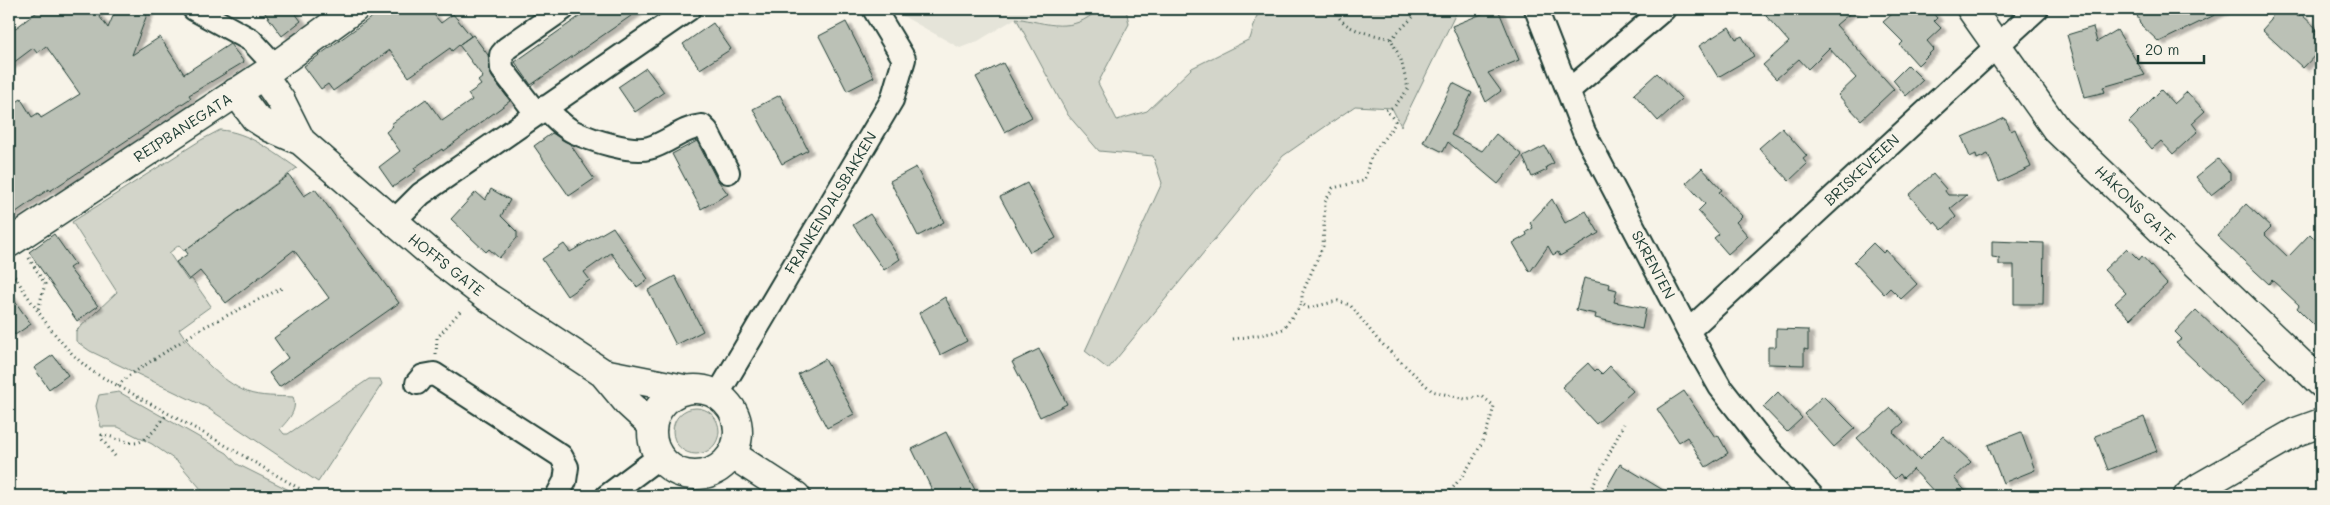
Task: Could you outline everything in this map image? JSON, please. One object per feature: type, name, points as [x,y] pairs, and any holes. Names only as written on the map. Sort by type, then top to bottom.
[{"type":"main road","name":"REIPBANEGATA","points":[[18,249],[354,9]]},
{"type":"main road","name":"HÅKONS GATE","points":[[1970,9],[2056,129],[2321,383]]},
{"type":"main road","name":"HOFFS GATE","points":[[269,70],[281,101],[301,141]]},
{"type":"main road","name":"HOFFS GATE","points":[[236,92],[255,118],[271,128],[301,141],[393,222],[486,296],[603,373],[628,403],[652,426]]},
{"type":"main road","name":"HOFFS GATE","points":[[603,373],[684,389]]},
{"type":"main road","points":[[701,388],[718,394],[730,406],[738,421],[739,438],[733,455],[721,468],[705,474],[688,475],[672,469],[659,457],[652,442],[652,426],[657,410],[668,397],[684,389],[701,388]]},
{"type":"main road","points":[[2188,496],[2200,487],[2296,432],[2321,422]]},
{"type":"main road","points":[[733,455],[796,496]]},
{"type":"street","points":[[194,9],[251,40],[269,70]]},
{"type":"street","points":[[563,9],[501,55],[502,69],[541,110],[552,115],[573,132],[615,146],[647,149],[692,127],[702,126],[707,131],[728,172]]},
{"type":"street","name":"FRANKENDALSBAKKEN","points":[[718,394],[892,100],[904,59],[874,9]]},
{"type":"street","name":"SKRENTEN","points":[[1536,9],[1584,132],[1688,331],[1720,387],[1766,446],[1812,496]]},
{"type":"street","points":[[1568,91],[1664,9]]},
{"type":"street","name":"BRISKEVEIEN","points":[[1688,331],[2037,9]]},
{"type":"street","points":[[393,222],[421,194],[685,10]]},
{"type":"street","points":[[425,378],[561,456],[568,467],[565,481],[558,496]]},
{"type":"street","points":[[607,496],[659,457]]},
{"type":"path","points":[[1233,339],[1271,333],[1283,329],[1302,304],[1302,294],[1323,246],[1325,202],[1333,188],[1363,181],[1377,146],[1395,122],[1386,110],[1394,107],[1408,89],[1401,60],[1391,39],[1345,26],[1338,18],[1335,9]]},
{"type":"path","points":[[1391,39],[1421,9]]},
{"type":"path","points":[[18,249],[45,284],[38,310]]},
{"type":"path","points":[[9,268],[58,340],[75,359],[93,372],[218,441],[312,496]]},
{"type":"path","points":[[118,386],[127,377],[202,328],[282,288]]},
{"type":"path","points":[[1302,304],[1308,308],[1338,301],[1350,305],[1378,340],[1432,391],[1465,399],[1482,396],[1494,406],[1488,433],[1464,475],[1446,496]]},
{"type":"path","points":[[425,378],[437,338],[458,314]]},
{"type":"path","points":[[115,456],[100,438],[102,435],[134,443],[149,436],[167,414]]},
{"type":"path","points":[[1588,496],[1624,424]]},
{"type":"shaded area","points":[[898,9],[1098,9],[1089,18],[1069,26],[1016,18],[978,41],[960,48],[903,16]]},
{"type":"shaded area","points":[[1098,9],[1126,9],[1129,24],[1098,83],[1117,120],[1147,111],[1192,68],[1250,39],[1259,9],[1458,9],[1401,126],[1392,108],[1355,106],[1283,156],[1108,369],[1085,351],[1162,183],[1153,156],[1099,151],[1068,115],[1016,18],[1049,24],[1069,25],[1089,17]]},
{"type":"shaded area","points":[[220,130],[251,139],[270,149],[297,168],[184,251],[179,245],[169,253],[188,281],[192,279],[211,306],[179,329],[192,347],[209,365],[237,387],[258,395],[293,397],[293,410],[280,429],[284,434],[288,434],[369,379],[380,379],[382,384],[318,482],[206,407],[90,351],[76,341],[76,331],[117,292],[72,222],[201,140]]},
{"type":"shaded area","points":[[119,392],[227,453],[237,464],[301,496],[204,496],[201,489],[178,462],[152,444],[118,427],[101,427],[96,406],[99,395]]},
{"type":"shaded area","points":[[696,408],[709,412],[715,418],[719,431],[715,444],[709,450],[696,454],[683,450],[677,444],[673,431],[677,418],[683,412]]},
{"type":"building","points":[[41,9],[94,9],[108,28],[116,9],[149,9],[132,55],[160,37],[184,74],[230,44],[244,62],[189,95],[191,98],[50,191],[49,189],[9,217],[9,107],[21,99],[32,117],[38,113],[41,118],[80,94],[46,46],[37,53],[33,48],[9,66],[9,33]]},
{"type":"building","points":[[262,9],[292,9],[301,21],[282,36]]},
{"type":"building","points":[[383,9],[429,9],[441,23],[453,14],[471,36],[460,44],[473,35],[488,55],[492,77],[510,101],[443,151],[442,149],[414,168],[416,171],[393,187],[379,167],[400,151],[386,132],[393,126],[391,124],[426,99],[442,121],[472,100],[468,94],[481,85],[478,81],[483,77],[459,45],[452,51],[450,48],[409,77],[390,50],[333,91],[328,84],[321,89],[304,66]]},
{"type":"building","points":[[590,9],[641,9],[531,85],[515,62]]},
{"type":"building","points":[[1498,9],[1519,60],[1488,73],[1501,91],[1486,102],[1452,26]]},
{"type":"building","points":[[1760,9],[1855,9],[1836,25],[1894,89],[1861,120],[1838,95],[1856,78],[1829,48],[1808,69],[1799,59],[1776,79],[1763,65],[1789,42]]},
{"type":"building","points":[[1898,9],[1929,9],[1937,18],[1934,21],[1941,28],[1927,41],[1934,49],[1918,65],[1900,45],[1903,42],[1883,22]]},
{"type":"building","points":[[2135,9],[2227,9],[2159,42],[2140,24]]},
{"type":"building","points":[[2274,9],[2289,9],[2298,17],[2301,14],[2317,29],[2313,32],[2321,39],[2321,49],[2303,68],[2262,30],[2271,20]]},
{"type":"building","points":[[846,22],[874,77],[847,91],[819,36]]},
{"type":"building","points":[[713,23],[731,49],[700,69],[683,44]]},
{"type":"building","points":[[1729,27],[1736,39],[1742,36],[1754,56],[1718,77],[1699,46]]},
{"type":"building","points":[[2093,27],[2097,42],[2117,30],[2145,75],[2103,87],[2105,92],[2085,97],[2067,35]]},
{"type":"building","points":[[1003,63],[1032,117],[1005,132],[976,77]]},
{"type":"building","points":[[1908,65],[1923,80],[1906,96],[1893,80]]},
{"type":"building","points":[[646,68],[664,92],[635,112],[618,87]]},
{"type":"building","points":[[1657,73],[1682,99],[1658,121],[1634,94]]},
{"type":"building","points":[[1453,83],[1472,93],[1451,135],[1482,151],[1496,134],[1522,155],[1498,184],[1448,142],[1443,152],[1423,142]]},
{"type":"building","points":[[2161,90],[2174,104],[2187,92],[2205,111],[2192,123],[2198,131],[2173,154],[2161,141],[2152,149],[2129,122]]},
{"type":"building","points":[[780,95],[808,150],[782,164],[753,109]]},
{"type":"building","points":[[2005,118],[2011,131],[2015,129],[2031,167],[1999,182],[1988,154],[1977,159],[1976,154],[1970,157],[1962,137]]},
{"type":"building","points":[[1782,128],[1807,156],[1803,159],[1807,164],[1789,181],[1759,148]]},
{"type":"building","points":[[552,133],[570,144],[594,179],[569,196],[534,146]]},
{"type":"building","points":[[697,141],[716,178],[728,194],[701,209],[672,154]]},
{"type":"building","points":[[1545,146],[1554,163],[1546,167],[1547,170],[1532,177],[1523,157]]},
{"type":"building","points":[[2218,159],[2230,173],[2230,180],[2211,195],[2196,177]]},
{"type":"building","points":[[916,167],[944,222],[918,236],[890,181]]},
{"type":"building","points":[[1702,168],[1722,190],[1719,192],[1742,216],[1736,222],[1748,236],[1728,254],[1714,238],[1719,234],[1698,211],[1705,204],[1686,183]]},
{"type":"building","points":[[1933,174],[1946,189],[1945,191],[1948,195],[1967,195],[1950,209],[1956,217],[1942,230],[1935,222],[1933,223],[1909,195]]},
{"type":"building","points":[[289,175],[304,196],[315,189],[399,303],[279,387],[269,373],[288,358],[274,338],[329,298],[294,250],[226,303],[200,271],[189,280],[176,262],[188,254],[185,250]]},
{"type":"building","points":[[1027,183],[1056,238],[1030,252],[1000,197]]},
{"type":"building","points":[[491,189],[510,200],[501,216],[517,232],[517,238],[499,258],[489,249],[486,252],[451,219],[476,192],[485,200]]},
{"type":"building","points":[[1552,199],[1565,223],[1586,211],[1599,233],[1560,256],[1558,252],[1553,255],[1548,246],[1530,272],[1513,243],[1527,235],[1526,232],[1533,228],[1530,223]]},
{"type":"building","points":[[2246,204],[2271,227],[2264,234],[2288,257],[2310,234],[2321,245],[2321,332],[2297,308],[2299,305],[2272,280],[2269,284],[2217,236]]},
{"type":"building","points":[[870,214],[900,259],[884,270],[853,225]]},
{"type":"building","points":[[613,227],[648,279],[637,287],[611,253],[584,272],[590,280],[567,296],[542,259],[564,244],[570,252]]},
{"type":"building","points":[[54,234],[75,264],[69,268],[98,306],[77,321],[29,252]]},
{"type":"building","points":[[1992,241],[2044,243],[2043,304],[2014,304],[2014,265],[1999,265],[1999,258],[1992,257]]},
{"type":"building","points":[[1873,243],[1883,253],[1886,250],[1917,284],[1901,299],[1890,288],[1884,294],[1854,262]]},
{"type":"building","points":[[2127,248],[2139,260],[2142,256],[2167,284],[2130,319],[2115,303],[2126,293],[2104,270]]},
{"type":"building","points":[[675,276],[703,331],[676,345],[648,290]]},
{"type":"building","points":[[1584,278],[1610,284],[1609,288],[1617,290],[1614,302],[1646,308],[1642,329],[1595,318],[1596,314],[1576,310]]},
{"type":"building","points":[[9,293],[31,324],[15,335],[9,325]]},
{"type":"building","points":[[945,297],[967,341],[940,355],[919,313]]},
{"type":"building","points":[[2196,310],[2267,378],[2242,406],[2176,343],[2182,339],[2175,332]]},
{"type":"building","points":[[1776,329],[1808,330],[1808,350],[1804,349],[1804,365],[1768,364],[1768,347],[1776,347]]},
{"type":"building","points":[[1039,349],[1067,404],[1040,417],[1012,362]]},
{"type":"building","points":[[53,355],[68,375],[49,389],[34,368]]},
{"type":"building","points":[[825,359],[854,414],[827,428],[798,374]]},
{"type":"building","points":[[1588,363],[1595,371],[1597,369],[1602,374],[1610,366],[1633,391],[1596,424],[1562,387]]},
{"type":"building","points":[[1684,391],[1715,437],[1718,435],[1728,453],[1706,467],[1687,437],[1679,442],[1657,409]]},
{"type":"building","points":[[1778,392],[1802,418],[1787,432],[1763,407]]},
{"type":"building","points":[[1823,396],[1855,428],[1834,447],[1804,414]]},
{"type":"building","points":[[1891,408],[1904,422],[1893,432],[1919,460],[1943,436],[1971,462],[1954,478],[1970,496],[1938,496],[1913,469],[1903,478],[1900,474],[1895,479],[1857,438]]},
{"type":"building","points":[[2144,417],[2157,451],[2108,470],[2095,436]]},
{"type":"building","points":[[946,432],[975,490],[963,496],[935,496],[912,449]]},
{"type":"building","points":[[2021,432],[2035,470],[2003,483],[1988,445]]},
{"type":"building","points":[[1620,464],[1673,496],[1602,496]]}]
